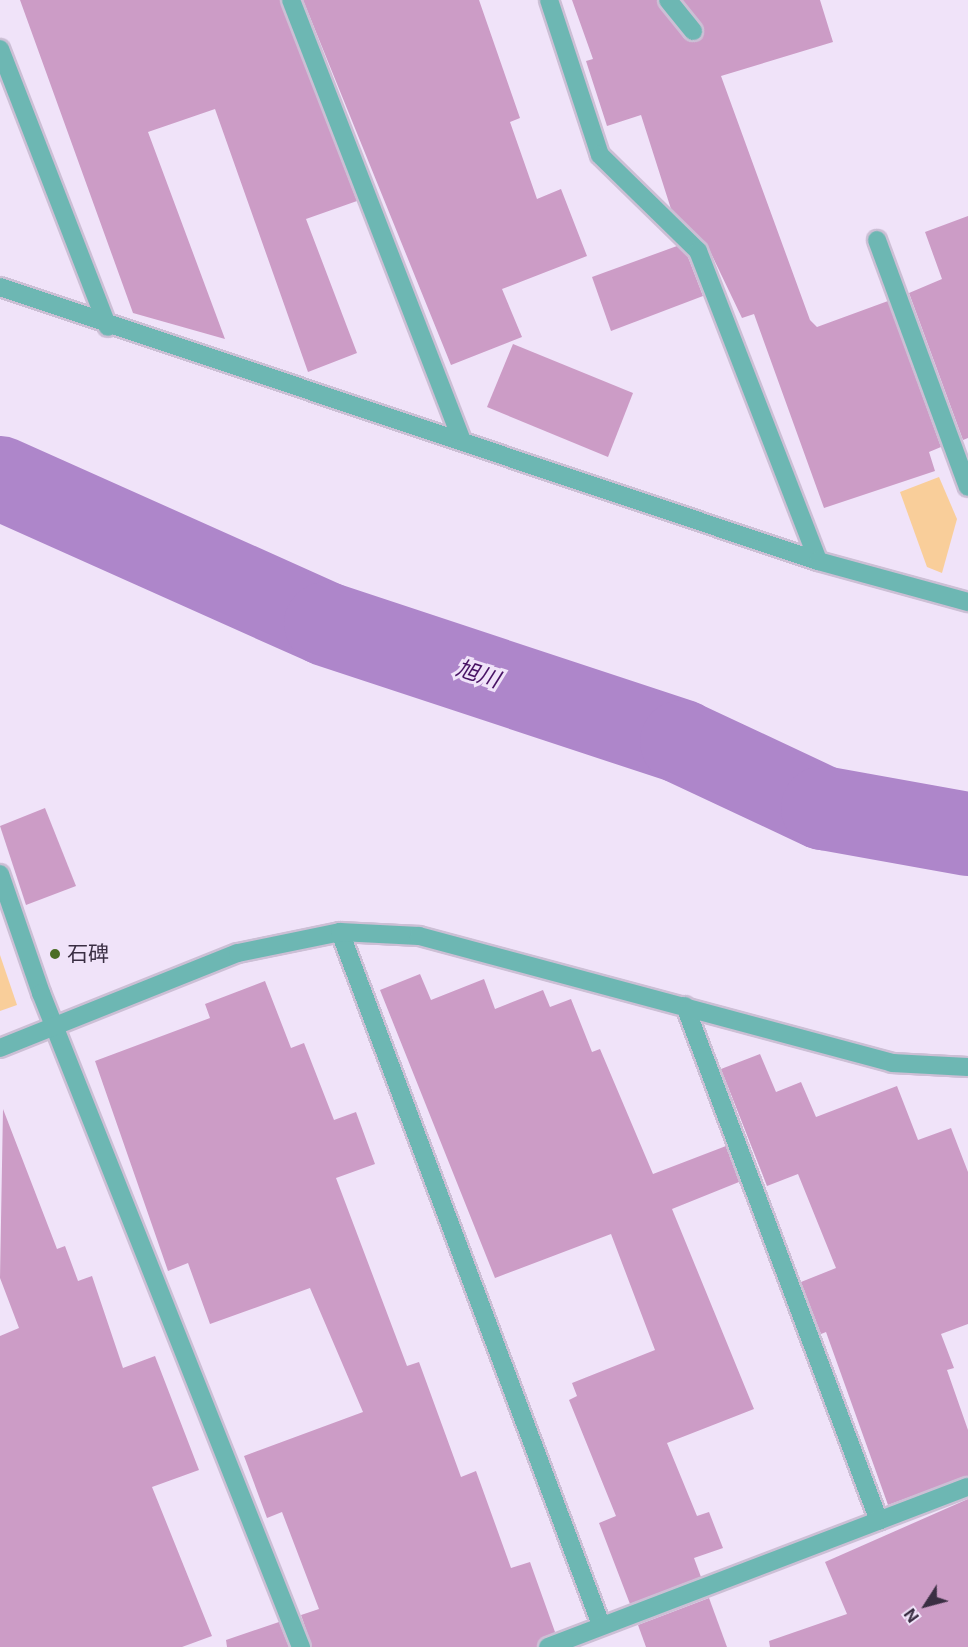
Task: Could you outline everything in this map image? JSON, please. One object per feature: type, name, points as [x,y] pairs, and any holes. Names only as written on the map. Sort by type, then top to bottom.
[{"type":"street","points":[[291,0],[461,439]]},
{"type":"street","points":[[549,0],[600,155],[698,251],[818,561]]},
{"type":"street","points":[[668,0],[693,31]]},
{"type":"street","points":[[0,49],[108,327]]},
{"type":"street","points":[[877,240],[968,487]]},
{"type":"street","points":[[0,287],[108,327],[461,439],[818,561],[968,602]]},
{"type":"street","points":[[0,874],[55,1028],[301,1647]]},
{"type":"street","points":[[340,932],[601,1625]]},
{"type":"street","points":[[0,1048],[55,1028],[238,953],[340,932],[419,936],[892,1063],[968,1067]]},
{"type":"street","points":[[685,1006],[879,1521]]},
{"type":"street","points":[[548,1647],[968,1487]]},
{"type":"shaded area","points":[[939,477],[957,519],[942,573],[927,567],[900,492]]},
{"type":"shaded area","points":[[0,955],[17,1005],[0,1011]]},
{"type":"building","points":[[20,0],[280,0],[357,201],[306,219],[357,353],[308,372],[215,109],[148,132],[225,339],[133,313]]},
{"type":"building","points":[[303,0],[479,0],[520,118],[510,122],[537,199],[561,189],[587,256],[502,289],[522,337],[451,365]]},
{"type":"building","points":[[572,0],[657,0],[684,38],[694,42],[704,29],[682,0],[820,0],[833,42],[721,76],[810,320],[817,327],[888,301],[941,447],[929,452],[935,471],[824,508],[754,314],[742,318],[708,247],[671,209],[641,115],[607,126],[586,61],[593,59]]},
{"type":"building","points":[[968,216],[968,438],[963,440],[909,293],[942,279],[925,232]]},
{"type":"building","points":[[677,246],[688,257],[703,296],[611,331],[592,277]]},
{"type":"building","points":[[513,344],[633,393],[608,457],[487,407]]},
{"type":"building","points":[[45,808],[76,886],[26,905],[0,826]]},
{"type":"building","points":[[420,974],[431,1000],[484,979],[495,1009],[543,990],[550,1007],[571,999],[592,1052],[600,1049],[653,1174],[726,1146],[739,1182],[672,1209],[754,1409],[667,1443],[697,1516],[709,1512],[723,1548],[694,1558],[701,1577],[630,1604],[599,1523],[616,1516],[569,1400],[577,1396],[572,1383],[655,1350],[611,1234],[495,1278],[380,990]]},
{"type":"building","points":[[265,981],[291,1048],[304,1043],[334,1120],[356,1112],[375,1164],[336,1178],[407,1366],[419,1362],[461,1477],[476,1471],[511,1568],[530,1562],[555,1632],[537,1647],[312,1647],[301,1615],[319,1609],[282,1512],[267,1518],[244,1456],[363,1412],[310,1288],[210,1324],[188,1263],[168,1271],[95,1061],[210,1018],[205,1004]]},
{"type":"building","points":[[760,1054],[776,1092],[801,1082],[816,1117],[897,1086],[918,1140],[951,1128],[968,1172],[968,1324],[941,1334],[954,1368],[947,1370],[968,1430],[968,1476],[888,1505],[826,1332],[821,1334],[801,1282],[836,1268],[798,1174],[767,1186],[721,1069]]},
{"type":"building","points":[[3,1109],[57,1249],[65,1246],[78,1281],[92,1276],[123,1368],[155,1356],[199,1470],[152,1487],[212,1636],[182,1647],[0,1647],[0,1336],[19,1328],[0,1278]]},
{"type":"building","points":[[968,1499],[968,1647],[770,1647],[769,1641],[847,1614],[825,1562]]},
{"type":"building","points":[[709,1598],[727,1647],[646,1647],[638,1625]]},
{"type":"building","points":[[279,1622],[289,1647],[227,1647],[226,1640]]},
{"type":"waterway","name":"旭川","points":[[0,478],[326,624],[682,742],[823,808],[968,834]]},
{"type":"place","name":"石碑","points":[[55,954]]}]
